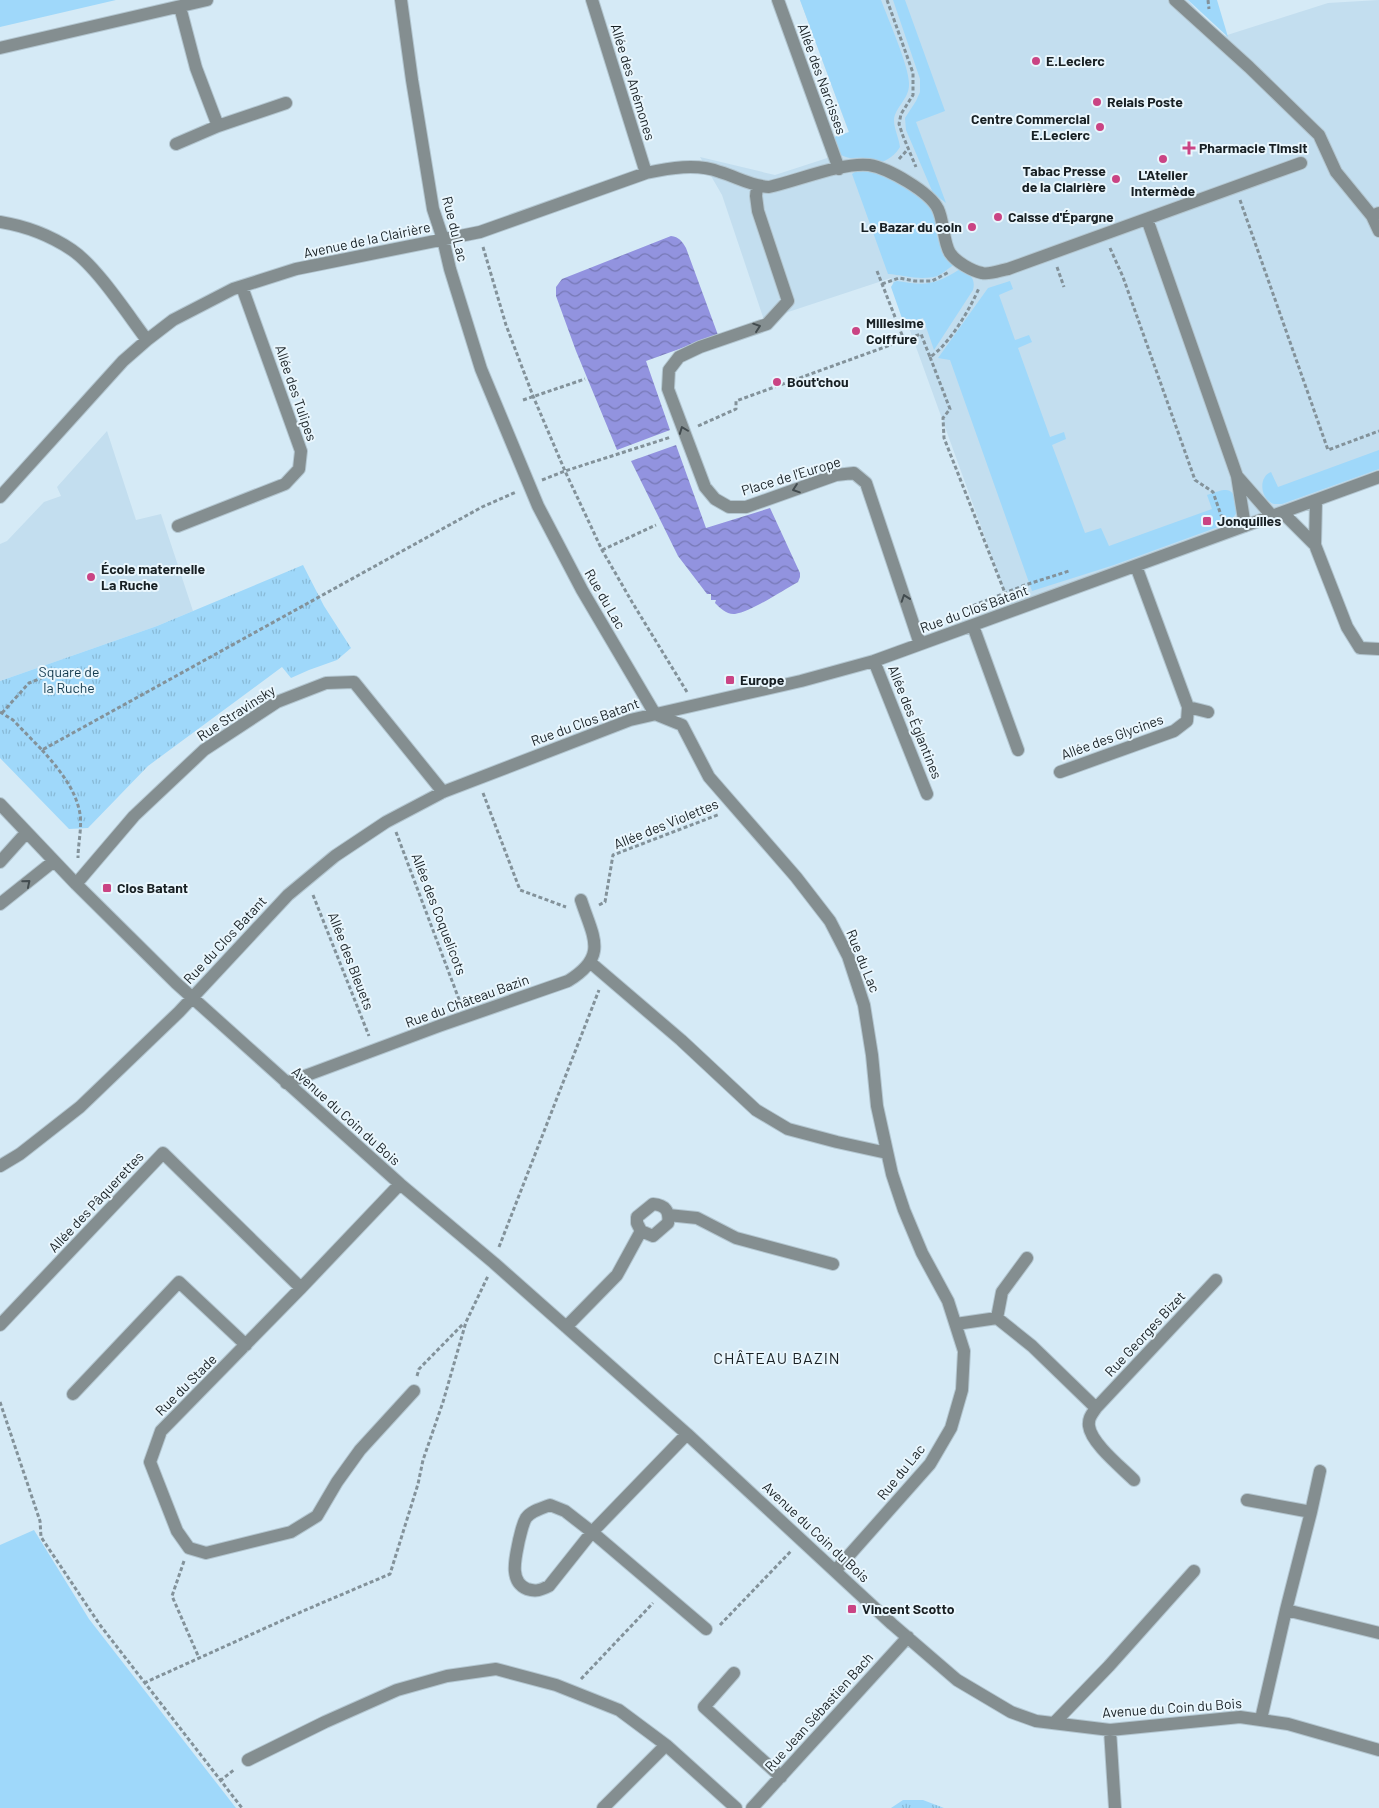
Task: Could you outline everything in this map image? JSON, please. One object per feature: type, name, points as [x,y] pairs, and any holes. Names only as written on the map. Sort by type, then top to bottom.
[{"type":"street","points":[[0,48],[208,0]]},
{"type":"street","name":"Rue du Lac","points":[[401,0],[433,209],[481,370],[529,486],[582,590],[655,714],[682,725],[709,777],[812,897],[830,921],[848,956],[864,1005],[872,1055],[877,1106],[892,1174],[904,1210],[922,1253],[948,1301],[964,1351],[962,1390],[951,1428],[930,1464],[836,1570]]},
{"type":"street","name":"Allée des Anémones","points":[[592,0],[646,173]]},
{"type":"street","name":"Allée des Narcisses","points":[[778,0],[839,169]]},
{"type":"street","points":[[1175,0],[1249,66],[1319,135],[1336,172],[1376,215],[1379,230]]},
{"type":"street","points":[[180,7],[196,68],[218,126]]},
{"type":"street","points":[[176,144],[218,126],[286,103]]},
{"type":"street","points":[[960,261],[966,266],[984,274],[1008,269],[1301,163]]},
{"type":"street","name":"Avenue de la Clairière","points":[[0,497],[123,361],[173,320],[232,289],[296,270],[480,232],[646,173],[672,168],[704,169],[718,171],[757,186],[769,187],[839,169],[859,165],[871,166],[903,178],[924,194],[938,208],[950,253],[960,261]]},
{"type":"street","name":"Place de l'Europe","points":[[757,186],[758,211],[788,301],[767,324],[700,346],[679,357],[669,370],[668,389],[705,487],[714,499],[729,507],[746,507],[836,475],[854,473],[866,483],[920,644]]},
{"type":"street","points":[[1147,219],[1238,476],[1245,526]]},
{"type":"street","points":[[0,222],[15,225],[49,237],[74,251],[92,269],[147,340]]},
{"type":"street","name":"Allée des Tulipes","points":[[178,526],[285,484],[299,468],[301,451],[242,287]]},
{"type":"street","points":[[1238,476],[1278,515],[1315,545]]},
{"type":"street","name":"Rue du Clos Batant","points":[[0,1166],[20,1154],[80,1108],[192,998],[288,895],[335,856],[391,820],[443,792],[630,720],[874,661],[1379,478]]},
{"type":"street","points":[[1316,501],[1315,545],[1347,628],[1360,648],[1379,648]]},
{"type":"street","points":[[1136,566],[1188,707],[1208,712]]},
{"type":"street","points":[[973,626],[1018,750]]},
{"type":"street","name":"Allée des Églantines","points":[[874,661],[927,794]]},
{"type":"street","name":"Rue Stravinsky","points":[[76,884],[134,816],[204,750],[277,702],[326,683],[354,682],[443,792]]},
{"type":"street","name":"Allée des Glycines","points":[[1060,772],[1174,731],[1186,721],[1188,707]]},
{"type":"street","name":"Avenue du Coin du Bois","points":[[0,804],[76,884],[192,998],[400,1184],[494,1263],[687,1434],[850,1585],[957,1680],[1011,1712],[1036,1721],[1110,1730],[1240,1717],[1288,1724],[1379,1750]]},
{"type":"street","points":[[0,862],[26,833]]},
{"type":"street","points":[[0,904],[54,861]]},
{"type":"street","points":[[581,900],[594,940],[594,953],[591,963],[681,1040],[756,1110],[788,1129],[887,1153]]},
{"type":"street","name":"Rue du Château Bazin","points":[[286,1083],[568,981],[591,963]]},
{"type":"street","name":"Allée des Pâquerettes","points":[[0,1325],[163,1153],[301,1288]]},
{"type":"street","name":"Rue du Stade","points":[[188,1548],[177,1531],[150,1462],[161,1431],[246,1346],[400,1184]]},
{"type":"street","points":[[653,1204],[660,1204],[665,1208],[668,1215],[668,1223],[653,1236],[641,1231],[637,1223],[638,1216],[653,1204]]},
{"type":"street","points":[[668,1215],[697,1218],[736,1238],[833,1264]]},
{"type":"street","points":[[566,1327],[617,1275],[641,1231]]},
{"type":"street","points":[[997,1318],[1002,1292],[1027,1258]]},
{"type":"street","name":"Rue Georges Bizet","points":[[1134,1480],[1094,1439],[1089,1426],[1089,1417],[1216,1280]]},
{"type":"street","points":[[73,1394],[179,1282],[246,1346]]},
{"type":"street","points":[[956,1324],[997,1318],[1032,1346],[1096,1408]]},
{"type":"street","points":[[188,1548],[206,1553],[291,1532],[317,1516],[337,1482],[360,1450],[414,1391]]},
{"type":"street","points":[[687,1434],[592,1532],[549,1586],[540,1591],[531,1590],[521,1586],[515,1577],[515,1558],[522,1525],[527,1516],[550,1505],[565,1511],[592,1532],[706,1629]]},
{"type":"street","points":[[1261,1719],[1286,1610],[1312,1512],[1320,1472]]},
{"type":"street","points":[[1248,1500],[1312,1512]]},
{"type":"street","points":[[1054,1723],[1109,1666],[1194,1571]]},
{"type":"street","points":[[1286,1610],[1379,1634]]},
{"type":"street","name":"Rue Jean Sébastien Bach","points":[[752,1808],[908,1637]]},
{"type":"street","points":[[248,1760],[325,1722],[397,1690],[447,1676],[496,1669],[556,1685],[619,1710],[666,1745],[736,1808]]},
{"type":"street","points":[[734,1673],[704,1706],[781,1777]]},
{"type":"street","points":[[1110,1730],[1115,1808]]},
{"type":"street","points":[[603,1808],[666,1745]]},
{"type":"path","points":[[887,0],[913,73],[913,95],[900,114],[899,124],[923,184],[924,194]]},
{"type":"path","points":[[1235,187],[1328,450],[1379,431]]},
{"type":"path","points":[[480,232],[485,258],[506,325],[532,396],[565,471],[602,550],[674,673],[689,693]]},
{"type":"path","points":[[1104,234],[1115,262],[1123,276],[1195,480],[1213,492],[1227,532]]},
{"type":"path","points":[[1052,253],[1064,287]]},
{"type":"path","points":[[882,284],[898,278],[915,282],[932,280],[944,276],[955,268],[960,261]]},
{"type":"path","points":[[877,270],[904,340]]},
{"type":"path","points":[[930,357],[938,352],[971,307],[984,274]]},
{"type":"path","points":[[42,750],[482,507],[565,471],[684,433],[736,409],[736,401],[920,334],[950,409],[943,418],[944,438],[1005,593]]},
{"type":"path","points":[[523,400],[585,379]]},
{"type":"path","points":[[602,550],[656,525]]},
{"type":"path","points":[[49,675],[29,683],[1,713],[12,720],[61,771],[73,794],[80,814],[76,884]]},
{"type":"path","points":[[478,778],[520,890],[585,914]]},
{"type":"path","name":"Allée des Violettes","points":[[585,914],[605,902],[613,855],[734,808]]},
{"type":"path","name":"Allée des Coquelicots","points":[[391,820],[465,1017]]},
{"type":"path","name":"Allée des Bleuets","points":[[307,879],[374,1050]]},
{"type":"path","points":[[144,1683],[390,1574],[466,1322],[494,1263],[501,1240],[605,975]]},
{"type":"path","points":[[414,1391],[419,1369],[466,1322]]},
{"type":"path","points":[[0,1402],[40,1521],[41,1537],[100,1625],[242,1808]]},
{"type":"path","points":[[706,1629],[717,1628],[802,1540]]},
{"type":"path","points":[[188,1548],[172,1596],[198,1658]]},
{"type":"path","points":[[570,1690],[663,1592]]},
{"type":"shaded area","points":[[800,0],[1188,0],[1221,37],[1328,3],[1379,0],[1379,477],[1012,612],[891,278],[764,320],[722,195],[700,157],[775,175],[855,149]]},
{"type":"shaded area","name":"École maternelle La Ruche","points":[[107,431],[136,520],[161,514],[193,611],[157,626],[0,681],[0,544],[7,541],[44,502],[61,496],[57,487]]},
{"type":"green space","points":[[0,0],[116,0],[0,27]]},
{"type":"green space","points":[[800,0],[881,0],[906,67],[909,85],[907,95],[894,120],[900,147],[887,160],[877,162],[866,158],[850,158],[841,155],[834,137],[849,132]]},
{"type":"green space","points":[[893,0],[905,0],[945,111],[916,122],[946,203],[933,193],[906,130],[905,118],[920,92],[920,79]]},
{"type":"green space","points":[[1188,0],[1217,0],[1228,37]]},
{"type":"green space","points":[[861,168],[897,179],[930,206],[935,218],[937,236],[943,254],[954,265],[939,275],[931,277],[919,278],[888,274],[852,174]]},
{"type":"green space","points":[[960,269],[967,272],[973,280],[973,290],[934,350],[923,318],[904,324],[891,287],[897,281],[930,283]]},
{"type":"green space","points":[[1010,281],[1013,289],[999,295],[1015,340],[1029,335],[1032,342],[1018,348],[1050,437],[1064,432],[1066,439],[1052,445],[1085,533],[1101,528],[1109,546],[1212,509],[1207,495],[1225,490],[1232,493],[1235,497],[1238,511],[1229,523],[1114,565],[1032,591],[950,360],[938,358],[988,288]]},
{"type":"green space","points":[[1379,450],[1379,469],[1282,504],[1274,504],[1263,493],[1264,478],[1271,472],[1278,487]]},
{"type":"green space","name":"Square de la Ruche","points":[[303,565],[324,606],[351,648],[337,660],[291,678],[282,667],[148,766],[88,828],[69,829],[0,758],[0,681],[157,626]]},
{"type":"green space","points":[[34,1530],[89,1619],[236,1808],[0,1808],[0,1545]]},
{"type":"green space","points":[[903,1800],[923,1800],[944,1808],[891,1808]]},
{"type":"water","points":[[671,236],[680,240],[686,248],[718,335],[646,361],[670,430],[617,450],[576,351],[556,296],[556,287],[562,279]]},
{"type":"water","points":[[676,445],[706,528],[770,508],[800,573],[798,582],[758,605],[735,614],[726,612],[715,603],[716,600],[711,600],[711,594],[707,594],[678,556],[631,461]]},
{"type":"place","name":"E.Leclerc","points":[[1036,61]]},
{"type":"place","name":"Relais Poste","points":[[1097,102]]},
{"type":"place","name":"Centre Commercial E.Leclerc","points":[[1100,127]]},
{"type":"place","name":"Pharmacie Timsit","points":[[1189,148]]},
{"type":"place","name":"L'Atelier Intermède","points":[[1163,159]]},
{"type":"place","name":"Tabac Presse de la Clairière","points":[[1116,179]]},
{"type":"place","name":"Caisse d'Épargne","points":[[998,217]]},
{"type":"place","name":"Le Bazar du coin","points":[[972,227]]},
{"type":"place","name":"Millesime Coiffure","points":[[856,331]]},
{"type":"place","name":"Bout'chou","points":[[777,382]]},
{"type":"place","name":"Jonquilles","points":[[1207,521]]},
{"type":"place","name":"École maternelle La Ruche","points":[[91,577]]},
{"type":"place","name":"Europe","points":[[730,680]]},
{"type":"place","name":"Clos Batant","points":[[107,888]]},
{"type":"place","name":"Vincent Scotto","points":[[852,1609]]},
{"type":"district","name":"CHÂTEAU BAZIN","points":[[777,1358]]}]
